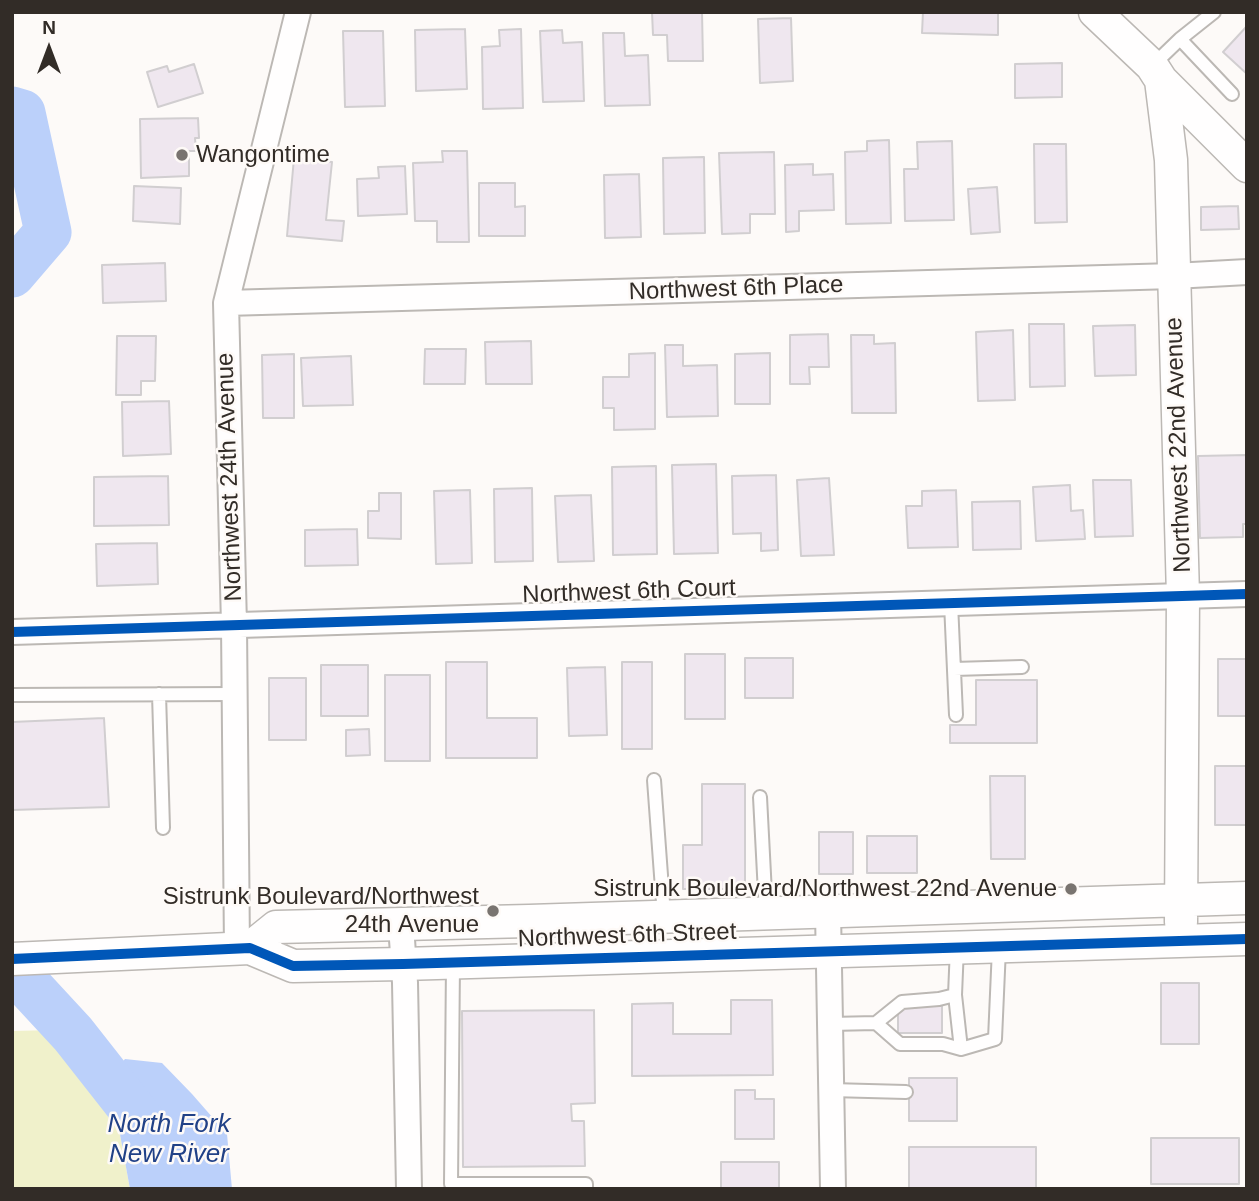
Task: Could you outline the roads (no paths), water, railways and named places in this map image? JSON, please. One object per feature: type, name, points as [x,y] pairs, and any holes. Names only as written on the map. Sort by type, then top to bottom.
[{"type":"street","name":"Northwest 24th Avenue","points":[[244,949],[226,303],[298,12]]},
{"type":"street","points":[[1095,12],[1247,166]]},
{"type":"street","name":"Northwest 22nd Avenue","points":[[1156,73],[1171,160],[1183,596],[1181,941]]},
{"type":"street","points":[[1171,160],[1198,118]]},
{"type":"street","name":"Northwest 6th Place","points":[[226,303],[1247,272]]},
{"type":"street","name":"Northwest 6th Court","points":[[12,632],[1247,594]]},
{"type":"street","name":"Northwest 6th Street","points":[[244,949],[276,927],[1247,898]]},
{"type":"street","points":[[828,912],[833,1189]]},
{"type":"street","points":[[401,925],[405,983],[409,1189]]},
{"type":"street","name":"Northwest 6th Street","points":[[12,958],[244,949],[293,965],[403,964],[1247,939]]},
{"type":"lane","points":[[1156,73],[1180,38],[1214,12]]},
{"type":"lane","points":[[1180,38],[1232,94]]},
{"type":"lane","points":[[951,603],[956,715]]},
{"type":"lane","points":[[954,669],[1022,667]]},
{"type":"lane","points":[[159,694],[163,828]]},
{"type":"lane","points":[[12,695],[235,694]]},
{"type":"lane","points":[[654,780],[664,917]]},
{"type":"lane","points":[[761,797],[766,914]]},
{"type":"lane","points":[[876,1023],[900,1044],[943,1044],[961,1049],[995,1039],[999,946]]},
{"type":"lane","points":[[957,947],[955,995],[961,1049]]},
{"type":"lane","points":[[453,963],[452,1185],[586,1184],[586,1189]]},
{"type":"lane","points":[[830,1024],[876,1023],[902,1002],[955,995]]},
{"type":"lane","points":[[831,1090],[906,1092]]},
{"type":"water","name":"North Fork New River","points":[[125,1059],[162,1063],[227,1134],[232,1189],[130,1189],[119,1129],[96,1092]]},
{"type":"waterway","name":"North Fork New River","points":[[12,110],[22,113],[48,232],[12,274]]},
{"type":"waterway","name":"North Fork New River","points":[[12,968],[73,1034],[150,1132],[159,1189]]},
{"type":"place","name":"Wangontime","points":[[182,155]]},
{"type":"place","name":"Sistrunk Boulevard/Northwest 22nd Avenue","points":[[1071,889]]},
{"type":"place","name":"Sistrunk Boulevard/Northwest 24th Avenue","points":[[493,911]]}]
